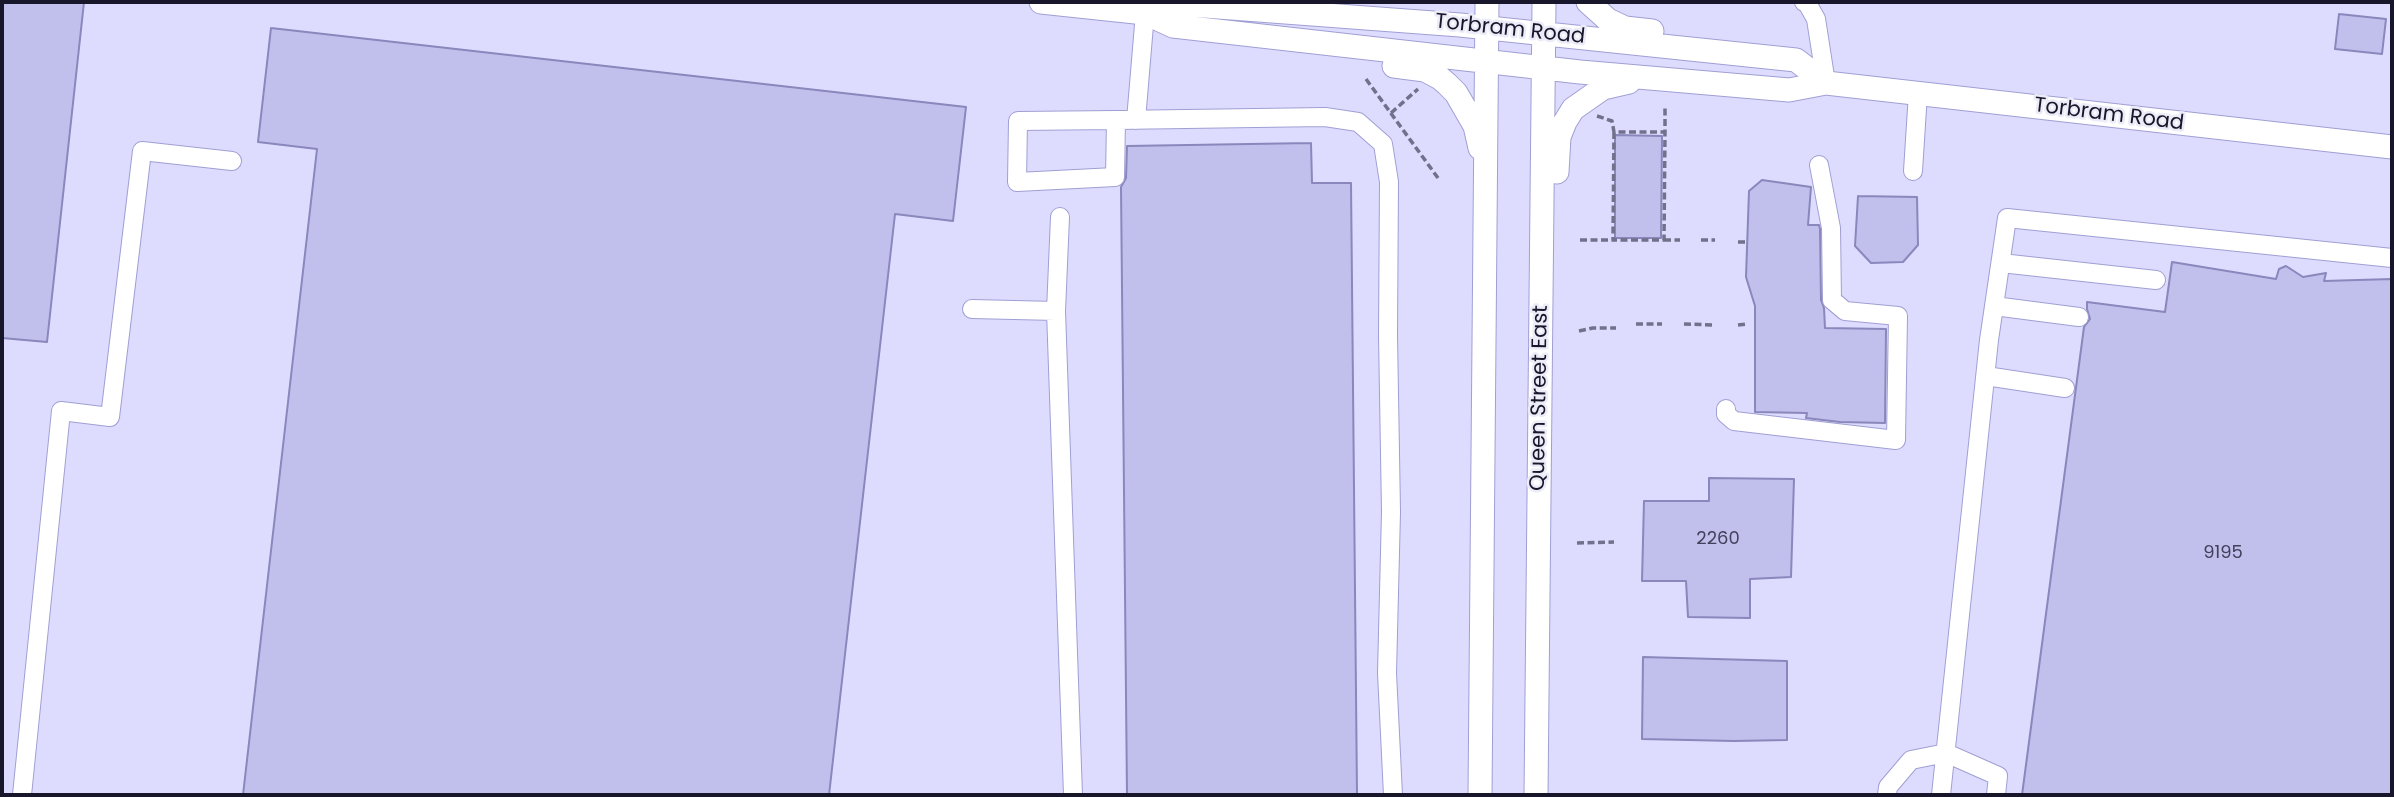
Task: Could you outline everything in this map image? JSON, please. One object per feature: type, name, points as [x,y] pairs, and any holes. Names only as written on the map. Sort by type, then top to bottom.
[{"type":"main road","name":"Torbram Road","points":[[1041,2],[1145,13],[1173,26],[1241,35],[1543,68],[1790,90],[1826,83],[2392,147]]},
{"type":"main road","points":[[1298,12],[1308,8],[1403,13],[1420,9],[1430,2]]},
{"type":"main road","points":[[1480,795],[1488,2]]},
{"type":"main road","name":"Queen Street East","points":[[1536,795],[1544,2]]},
{"type":"main road","points":[[1588,2],[1608,20],[1625,28],[1741,41],[1765,57]]},
{"type":"main road","name":"Torbram Road","points":[[1145,13],[1178,4],[1487,28],[1796,60],[1826,83]]},
{"type":"main road","points":[[1241,35],[1254,49],[1425,70],[1440,78],[1456,93],[1478,135],[1480,210],[1486,227]]},
{"type":"main road","points":[[1541,266],[1556,254],[1558,145],[1565,122],[1573,109],[1603,88],[1630,82],[1677,86],[1688,82]]},
{"type":"lane","points":[[1804,2],[1816,19],[1826,83]]},
{"type":"lane","points":[[1136,120],[1145,13]]},
{"type":"lane","points":[[1913,171],[1918,93]]},
{"type":"lane","points":[[1116,120],[1115,177],[1017,182],[1018,121],[1325,117],[1358,122],[1383,144],[1389,182],[1391,512],[1387,673],[1393,795]]},
{"type":"lane","points":[[22,795],[61,411],[110,417],[142,151],[232,162]]},
{"type":"lane","points":[[1726,409],[1726,414],[1734,421],[1896,440],[1898,316],[1845,311],[1832,300],[1831,228],[1819,165]]},
{"type":"lane","points":[[1060,217],[1056,311],[1073,795]]},
{"type":"lane","points":[[1941,795],[1994,306],[2007,218],[2392,258]]},
{"type":"lane","points":[[2001,263],[2156,280]]},
{"type":"lane","points":[[1994,306],[2079,317]]},
{"type":"lane","points":[[972,309],[1056,311]]},
{"type":"lane","points":[[1986,376],[2065,388]]},
{"type":"lane","points":[[1887,795],[1888,787],[1911,760],[1945,753],[1998,776],[1996,795]]},
{"type":"path","points":[[1366,79],[1438,178]]},
{"type":"path","points":[[1391,113],[1423,86]]},
{"type":"path","points":[[1664,240],[1665,106]]},
{"type":"path","points":[[1586,112],[1612,121],[1613,240]]},
{"type":"path","points":[[1614,132],[1665,132]]},
{"type":"path","points":[[1580,240],[1680,240]]},
{"type":"path","points":[[1701,240],[1715,240]]},
{"type":"path","points":[[1738,242],[1746,242]]},
{"type":"path","points":[[1636,324],[1662,324]]},
{"type":"path","points":[[1684,324],[1714,325]]},
{"type":"path","points":[[1738,324],[1747,324]]},
{"type":"path","points":[[1579,331],[1616,328]]},
{"type":"path","points":[[1577,543],[1614,542]]},
{"type":"building","points":[[2,2],[84,2],[47,342],[2,338]]},
{"type":"building","points":[[2339,14],[2386,19],[2382,54],[2335,49]]},
{"type":"building","points":[[271,28],[966,107],[953,221],[895,214],[829,795],[243,795],[317,149],[258,142]]},
{"type":"building","points":[[1615,135],[1662,136],[1661,238],[1615,238]]},
{"type":"building","points":[[1311,143],[1312,183],[1351,183],[1357,795],[1127,795],[1121,187],[1126,178],[1127,146]]},
{"type":"building","points":[[1762,180],[1811,187],[1808,225],[1819,225],[1820,229],[1821,300],[1825,328],[1886,329],[1885,423],[1806,418],[1807,413],[1755,412],[1755,306],[1746,277],[1749,191]]},
{"type":"building","points":[[1858,196],[1917,197],[1918,245],[1903,262],[1871,263],[1855,246]]},
{"type":"building","points":[[2172,262],[2276,279],[2279,269],[2286,266],[2303,277],[2326,273],[2324,281],[2392,279],[2392,795],[2022,795],[2084,327],[2090,319],[2087,302],[2165,312]]},
{"type":"building","points":[[1709,478],[1794,479],[1791,577],[1750,579],[1750,618],[1688,617],[1686,581],[1642,581],[1644,501],[1709,501]]},
{"type":"building","points":[[1643,657],[1787,661],[1787,740],[1642,739]]}]
